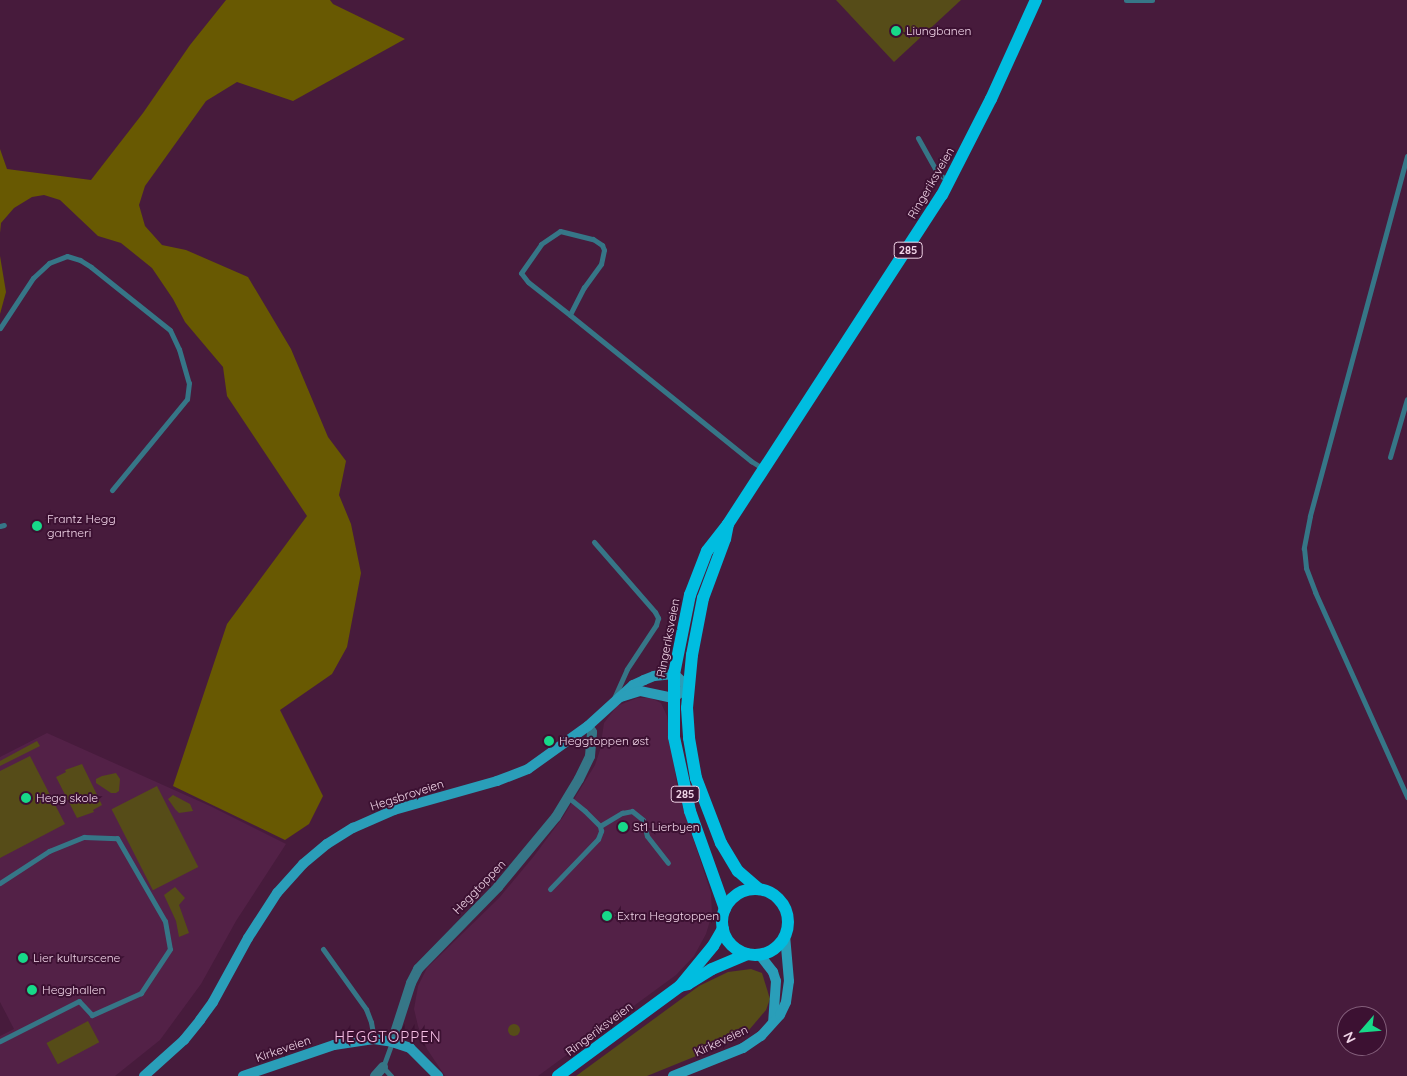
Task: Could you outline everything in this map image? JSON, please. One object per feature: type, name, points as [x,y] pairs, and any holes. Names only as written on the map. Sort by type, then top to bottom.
[{"type":"main road","name":"Ringeriksveien","points":[[725,909],[684,790],[674,737],[674,674],[682,629],[697,576],[707,551],[728,524],[762,468],[910,248],[950,181],[987,107],[1036,0]]},
{"type":"main road","name":"Ringeriksveien","points":[[728,524],[725,539],[703,598],[688,687],[689,738],[696,778],[703,801],[721,843],[744,877],[758,889]]},
{"type":"main road","points":[[725,909],[739,894],[750,889],[758,889]]},
{"type":"main road","name":"285","points":[[758,889],[770,893],[782,904],[788,919],[785,935]]},
{"type":"main road","name":"285","points":[[724,929],[722,921],[725,909]]},
{"type":"main road","name":"Ringeriksveien","points":[[558,1076],[680,986],[713,946],[724,929]]},
{"type":"main road","points":[[724,929],[733,946],[753,954],[774,948],[785,935]]},
{"type":"main road","name":"Ringeriksveien","points":[[680,986],[688,984],[712,969],[753,954]]},
{"type":"street","points":[[616,700],[640,691],[673,698],[688,687],[674,674]]},
{"type":"street","name":"Hegsbroveien","points":[[144,1076],[184,1040],[200,1020],[214,1002],[248,938],[277,893],[303,864],[327,844],[353,828],[394,810],[497,781],[528,769],[588,726],[633,685],[654,676],[674,674]]},
{"type":"street","name":"Heggtoppen","points":[[392,1042],[411,982],[418,969],[498,887],[542,836],[568,797],[590,756],[592,732],[588,726]]},
{"type":"street","name":"Kirkeveien","points":[[673,1076],[743,1048],[760,1036],[780,1014],[786,1002],[789,987],[785,935]]},
{"type":"street","points":[[753,954],[774,972],[776,981],[773,1020]]},
{"type":"street","name":"Kirkeveien","points":[[243,1076],[334,1045],[374,1040],[392,1042],[410,1048],[438,1076]]},
{"type":"street","name":"Heggtoppen","points":[[376,1076],[383,1067]]},
{"type":"lane","points":[[1126,0],[1152,0]]},
{"type":"lane","points":[[918,138],[938,174],[950,181]]},
{"type":"lane","points":[[1407,156],[1310,516],[1304,548],[1306,568],[1315,592],[1407,798]]},
{"type":"lane","points":[[570,315],[584,288],[601,264],[604,250],[602,245],[593,239],[560,231],[542,244],[521,273],[528,282],[762,468]]},
{"type":"lane","points":[[0,328],[32,278],[50,263],[67,256],[80,260],[91,267],[170,330],[180,349],[189,383],[187,399],[112,490]]},
{"type":"lane","points":[[1390,457],[1407,399]]},
{"type":"lane","points":[[594,542],[655,612],[658,618],[656,625],[627,669],[616,700]]},
{"type":"lane","points":[[550,888],[598,839],[601,831],[600,826],[568,797]]},
{"type":"lane","points":[[600,826],[622,813],[632,811],[643,820],[647,836],[668,863]]},
{"type":"lane","points":[[0,883],[49,851],[84,837],[117,838],[165,921],[170,950],[141,993],[92,1015],[79,1002],[0,1040]]},
{"type":"lane","points":[[324,949],[366,1009],[371,1022],[374,1040]]},
{"type":"lane","name":"Heggtoppen","points":[[383,1067],[392,1042]]},
{"type":"lane","points":[[383,1067],[391,1076]]},
{"type":"shaded area","points":[[226,0],[330,0],[333,4],[405,39],[293,101],[237,82],[206,101],[145,186],[139,205],[145,226],[162,245],[186,250],[248,277],[291,349],[328,437],[346,461],[339,495],[351,524],[361,573],[347,647],[332,674],[280,710],[323,796],[309,824],[285,840],[173,786],[227,624],[307,516],[227,396],[223,367],[185,322],[173,299],[152,268],[121,243],[98,236],[60,200],[44,195],[32,197],[14,208],[1,223],[0,233],[0,149],[7,169],[91,180],[143,113],[190,45]]},
{"type":"shaded area","name":"Liungbanen","points":[[836,0],[961,0],[894,62]]},
{"type":"shaded area","points":[[0,256],[6,292],[0,314]]},
{"type":"shaded area","points":[[637,698],[651,698],[661,703],[667,716],[678,792],[711,893],[712,914],[706,934],[694,956],[676,975],[538,1076],[445,1076],[427,1049],[414,1009],[418,986],[427,968],[499,898],[534,856],[563,817],[595,765],[600,750],[604,723],[617,706]]},
{"type":"shaded area","name":"Hegg skole","points":[[47,733],[210,806],[286,844],[236,921],[201,984],[160,1040],[115,1076],[0,1076],[0,1036],[14,1029],[0,1002],[0,757]]},
{"type":"shaded area","points":[[37,741],[40,746],[0,766],[0,761]]},
{"type":"shaded area","name":"Hegg skole","points":[[30,756],[65,824],[0,858],[0,771]]},
{"type":"shaded area","points":[[82,764],[102,805],[93,810],[94,812],[77,818],[56,777],[66,772],[65,770]]},
{"type":"shaded area","points":[[116,773],[120,779],[119,791],[116,793],[111,793],[96,783],[96,779],[102,776]]},
{"type":"shaded area","points":[[157,786],[198,867],[153,890],[112,809]]},
{"type":"shaded area","points":[[173,795],[190,804],[193,811],[179,813],[168,799]]},
{"type":"shaded area","points":[[175,887],[185,898],[179,905],[189,933],[179,937],[176,921],[164,895]]},
{"type":"shaded area","points":[[751,969],[762,973],[770,999],[766,1010],[743,1037],[647,1076],[576,1076],[699,986],[728,972]]},
{"type":"shaded area","points":[[88,1021],[99,1042],[58,1064],[47,1043]]},
{"type":"shaded area","points":[[512,1024],[516,1024],[520,1030],[516,1036],[512,1036],[508,1032],[508,1028]]},
{"type":"place","name":"Liungbanen","points":[[896,31]]},
{"type":"place","name":"Frantz Hegg gartneri","points":[[37,526]]},
{"type":"place","name":"Heggtoppen øst","points":[[549,741]]},
{"type":"place","name":"Hegg skole","points":[[26,798]]},
{"type":"place","name":"St1 Lierbyen","points":[[623,827]]},
{"type":"place","name":"Extra Heggtoppen","points":[[607,916]]},
{"type":"place","name":"Lier kulturscene","points":[[23,958]]},
{"type":"place","name":"Hegghallen","points":[[32,990]]},
{"type":"district","name":"HEGGTOPPEN","points":[[388,1037]]}]
